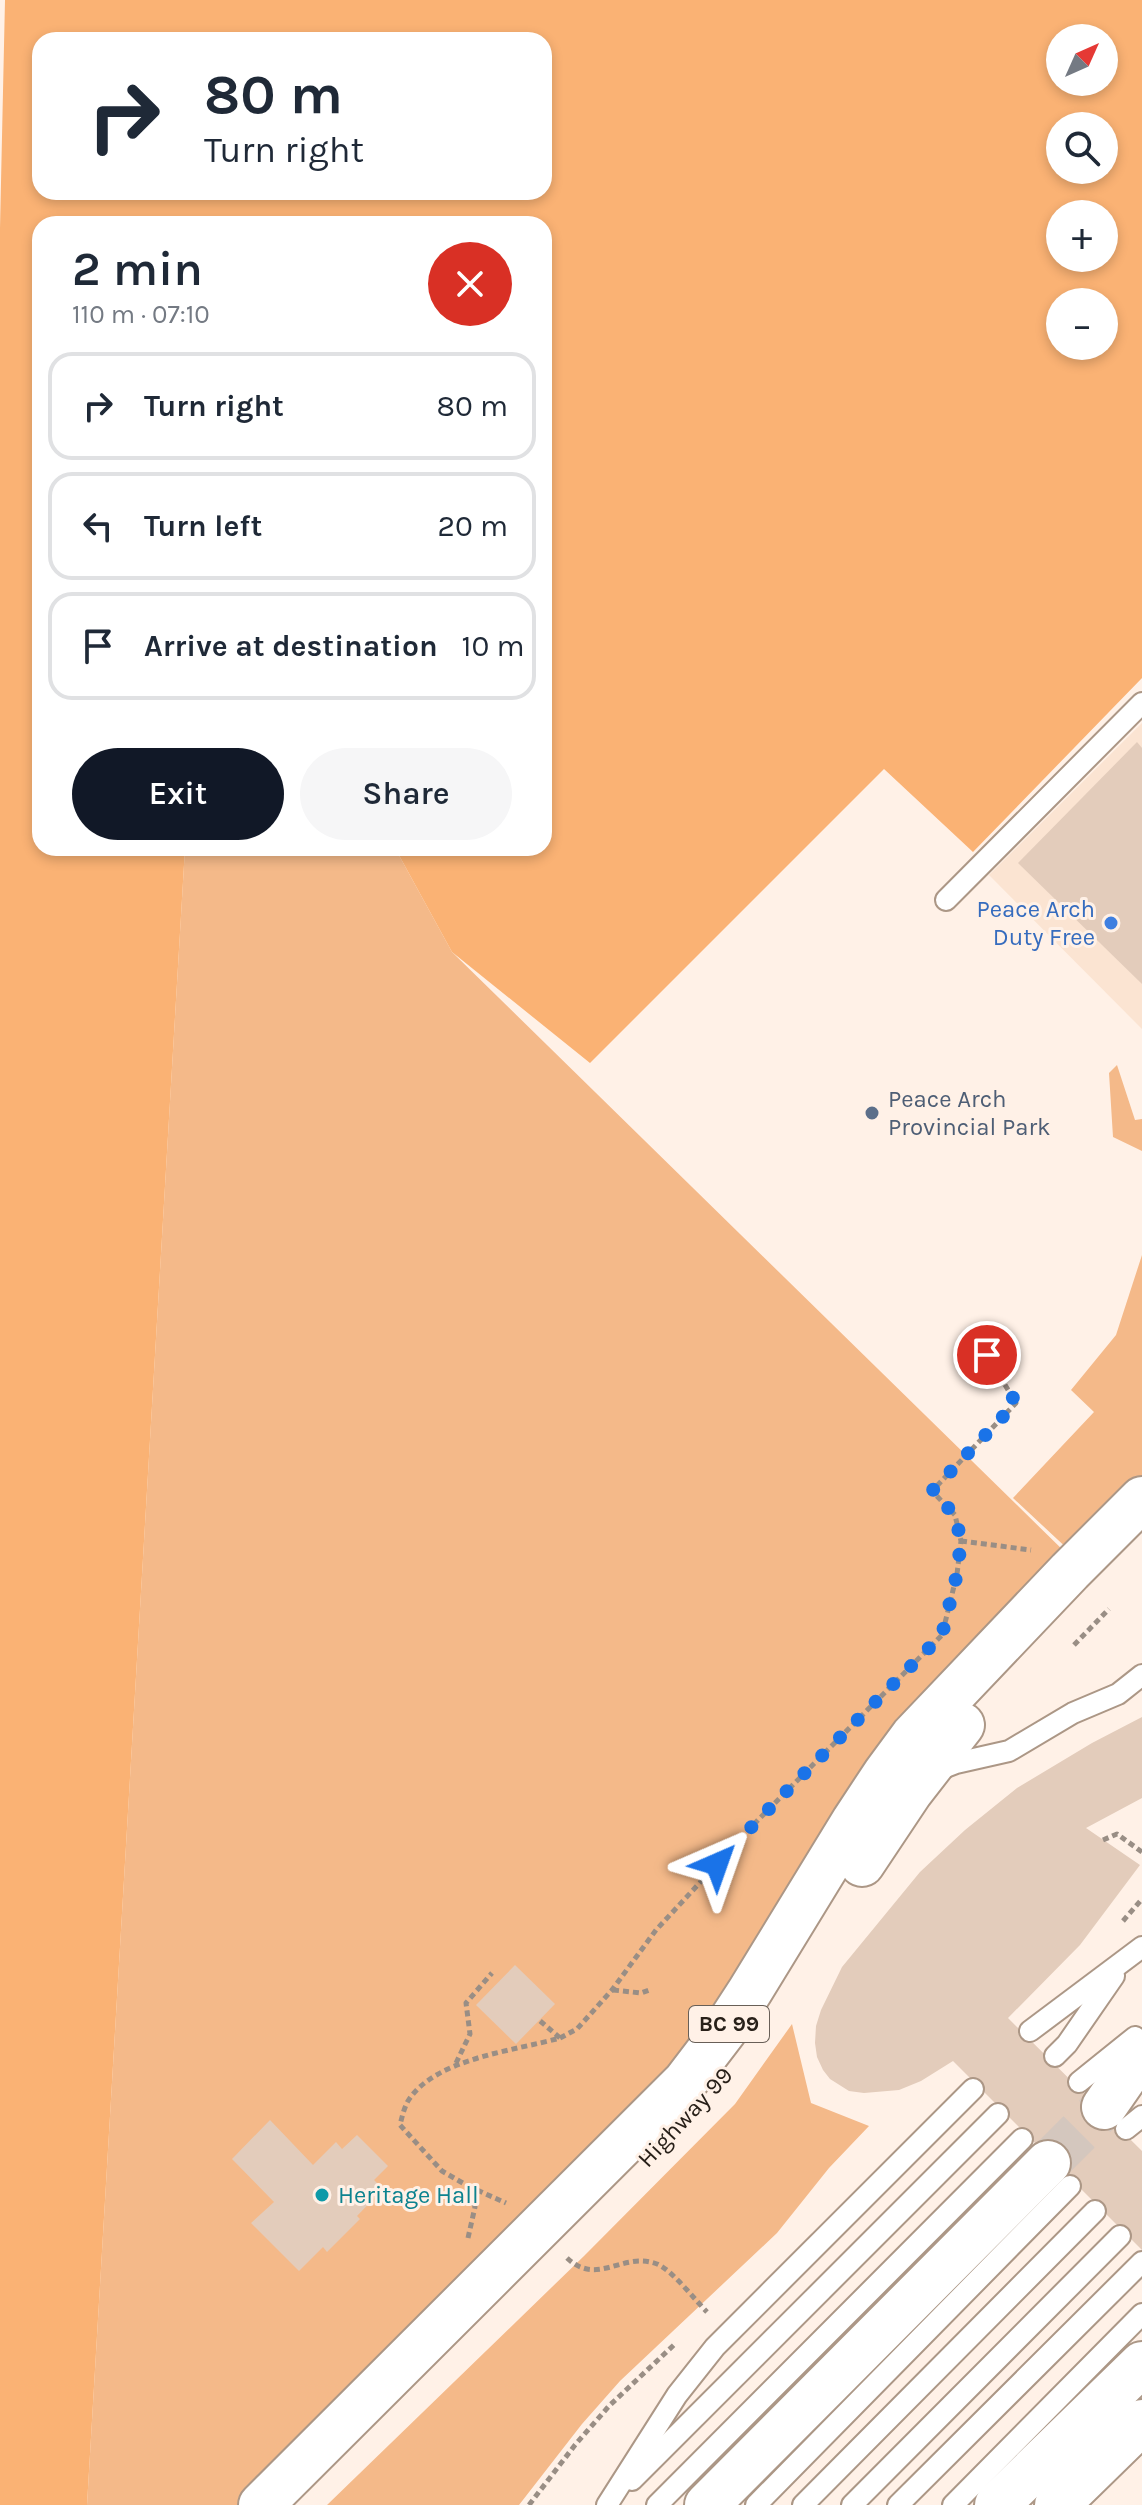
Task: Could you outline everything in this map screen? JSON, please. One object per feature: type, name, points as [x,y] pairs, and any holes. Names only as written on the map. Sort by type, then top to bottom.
[{"type":"highway","name":"BC 99","points":[[261,2505],[685,2082],[733,2018],[854,1821],[913,1736],[1142,1499]]},
{"type":"highway","name":"Highway 99","points":[[299,2505],[699,2107],[777,2006],[859,1867],[943,1747],[989,1694],[1142,1540]]},
{"type":"highway","points":[[1113,2108],[1142,2052]]},
{"type":"highway","points":[[707,2505],[1047,2163]]},
{"type":"highway","points":[[997,2505],[1142,2364]]},
{"type":"highway","points":[[1057,2505],[1142,2422]]},
{"type":"lane","points":[[946,900],[1142,703]]},
{"type":"lane","points":[[910,1792],[923,1779],[945,1766],[1009,1751],[1073,1713],[1118,1694],[1142,1675]]},
{"type":"lane","points":[[1118,1694],[1132,1693],[1142,1701]]},
{"type":"lane","points":[[1030,2031],[1136,1952]]},
{"type":"lane","points":[[1055,2056],[1136,1952]]},
{"type":"lane","points":[[1113,2108],[1142,2032]]},
{"type":"lane","points":[[610,2505],[677,2395],[715,2347],[973,2089]]},
{"type":"lane","points":[[610,2505],[998,2114]]},
{"type":"lane","points":[[657,2505],[1004,2205]]},
{"type":"lane","points":[[756,2505],[1004,2205]]},
{"type":"lane","points":[[803,2505],[1095,2211]]},
{"type":"lane","points":[[852,2505],[1120,2236]]},
{"type":"lane","points":[[898,2505],[1142,2262]]},
{"type":"lane","points":[[953,2505],[1142,2314]]},
{"type":"path","points":[[482,2284],[469,2271],[464,2257],[475,2207],[468,2186],[442,2171],[400,2125],[409,2101],[430,2079],[455,2064],[560,2038],[577,2029],[612,1990],[656,1930],[758,1820],[942,1635],[957,1574],[961,1541],[955,1515],[932,1491],[1016,1403],[987,1355]]},
{"type":"path","points":[[961,1541],[1038,1551]]},
{"type":"path","points":[[1074,1645],[1109,1609]]},
{"type":"path","points":[[1103,1840],[1117,1834],[1142,1852]]},
{"type":"path","points":[[455,2064],[470,2034],[466,2003],[492,1973]]},
{"type":"path","points":[[612,1990],[641,1993],[652,1989]]},
{"type":"path","points":[[539,2020],[560,2038]]},
{"type":"path","points":[[574,2265],[598,2270],[640,2259],[661,2265],[708,2313]]},
{"type":"path","points":[[529,2505],[609,2406],[686,2334]]},
{"type":"shaded area","points":[[5,0],[1142,0],[1142,678],[973,852],[884,769],[590,1063],[452,952],[399,856],[552,856],[552,216],[32,216],[32,856],[185,856],[87,2505],[0,2505],[0,228]]},
{"type":"shaded area","name":"Peace Arch Duty Free","points":[[1142,723],[1142,1029],[989,875]]},
{"type":"shaded area","points":[[185,856],[399,856],[452,952],[1069,1556],[721,2014],[250,2505],[87,2505]]},
{"type":"shaded area","points":[[1117,1065],[1135,1120],[1142,1119],[1142,1151],[1113,1137],[1109,1073]]},
{"type":"shaded area","points":[[1142,1255],[1142,1481],[1072,1553],[1013,1498],[1094,1412],[1071,1390],[1116,1335]]},
{"type":"shaded area","points":[[792,2024],[811,2103],[869,2126],[829,2168],[777,2233],[620,2381],[519,2505],[327,2505],[584,2256],[735,2104]]},
{"type":"building","name":"Peace Arch Duty Free","points":[[1137,742],[1142,748],[1142,984],[1018,863]]},
{"type":"building","points":[[1142,1717],[1142,1798],[1086,1828],[1140,1865],[1080,1945],[1008,2018],[1142,2151],[1142,2250],[953,2061],[921,2081],[899,2090],[864,2093],[849,2091],[830,2079],[817,2057],[815,2043],[821,2010],[842,1967],[920,1872],[1017,1788]]},
{"type":"building","points":[[515,1965],[555,2004],[516,2044],[476,2005]]},
{"type":"building","name":"Heritage Hall","points":[[270,2120],[313,2165],[336,2142],[342,2149],[357,2135],[388,2166],[374,2180],[383,2189],[357,2216],[360,2219],[327,2252],[323,2247],[299,2271],[251,2223],[274,2202],[232,2159]]},
{"type":"tunnel","points":[[1048,2163],[1104,2107]]},
{"type":"place","name":"Peace Arch Duty Free","points":[[1111,923]]},
{"type":"place","name":"Peace Arch Provincial Park","points":[[872,1113]]},
{"type":"place","name":"Heritage Hall","points":[[322,2195]]},
{"type":"route","points":[[717,1864],[942,1635],[957,1574],[961,1541],[955,1515],[932,1491],[1016,1403],[987,1355]]}]
